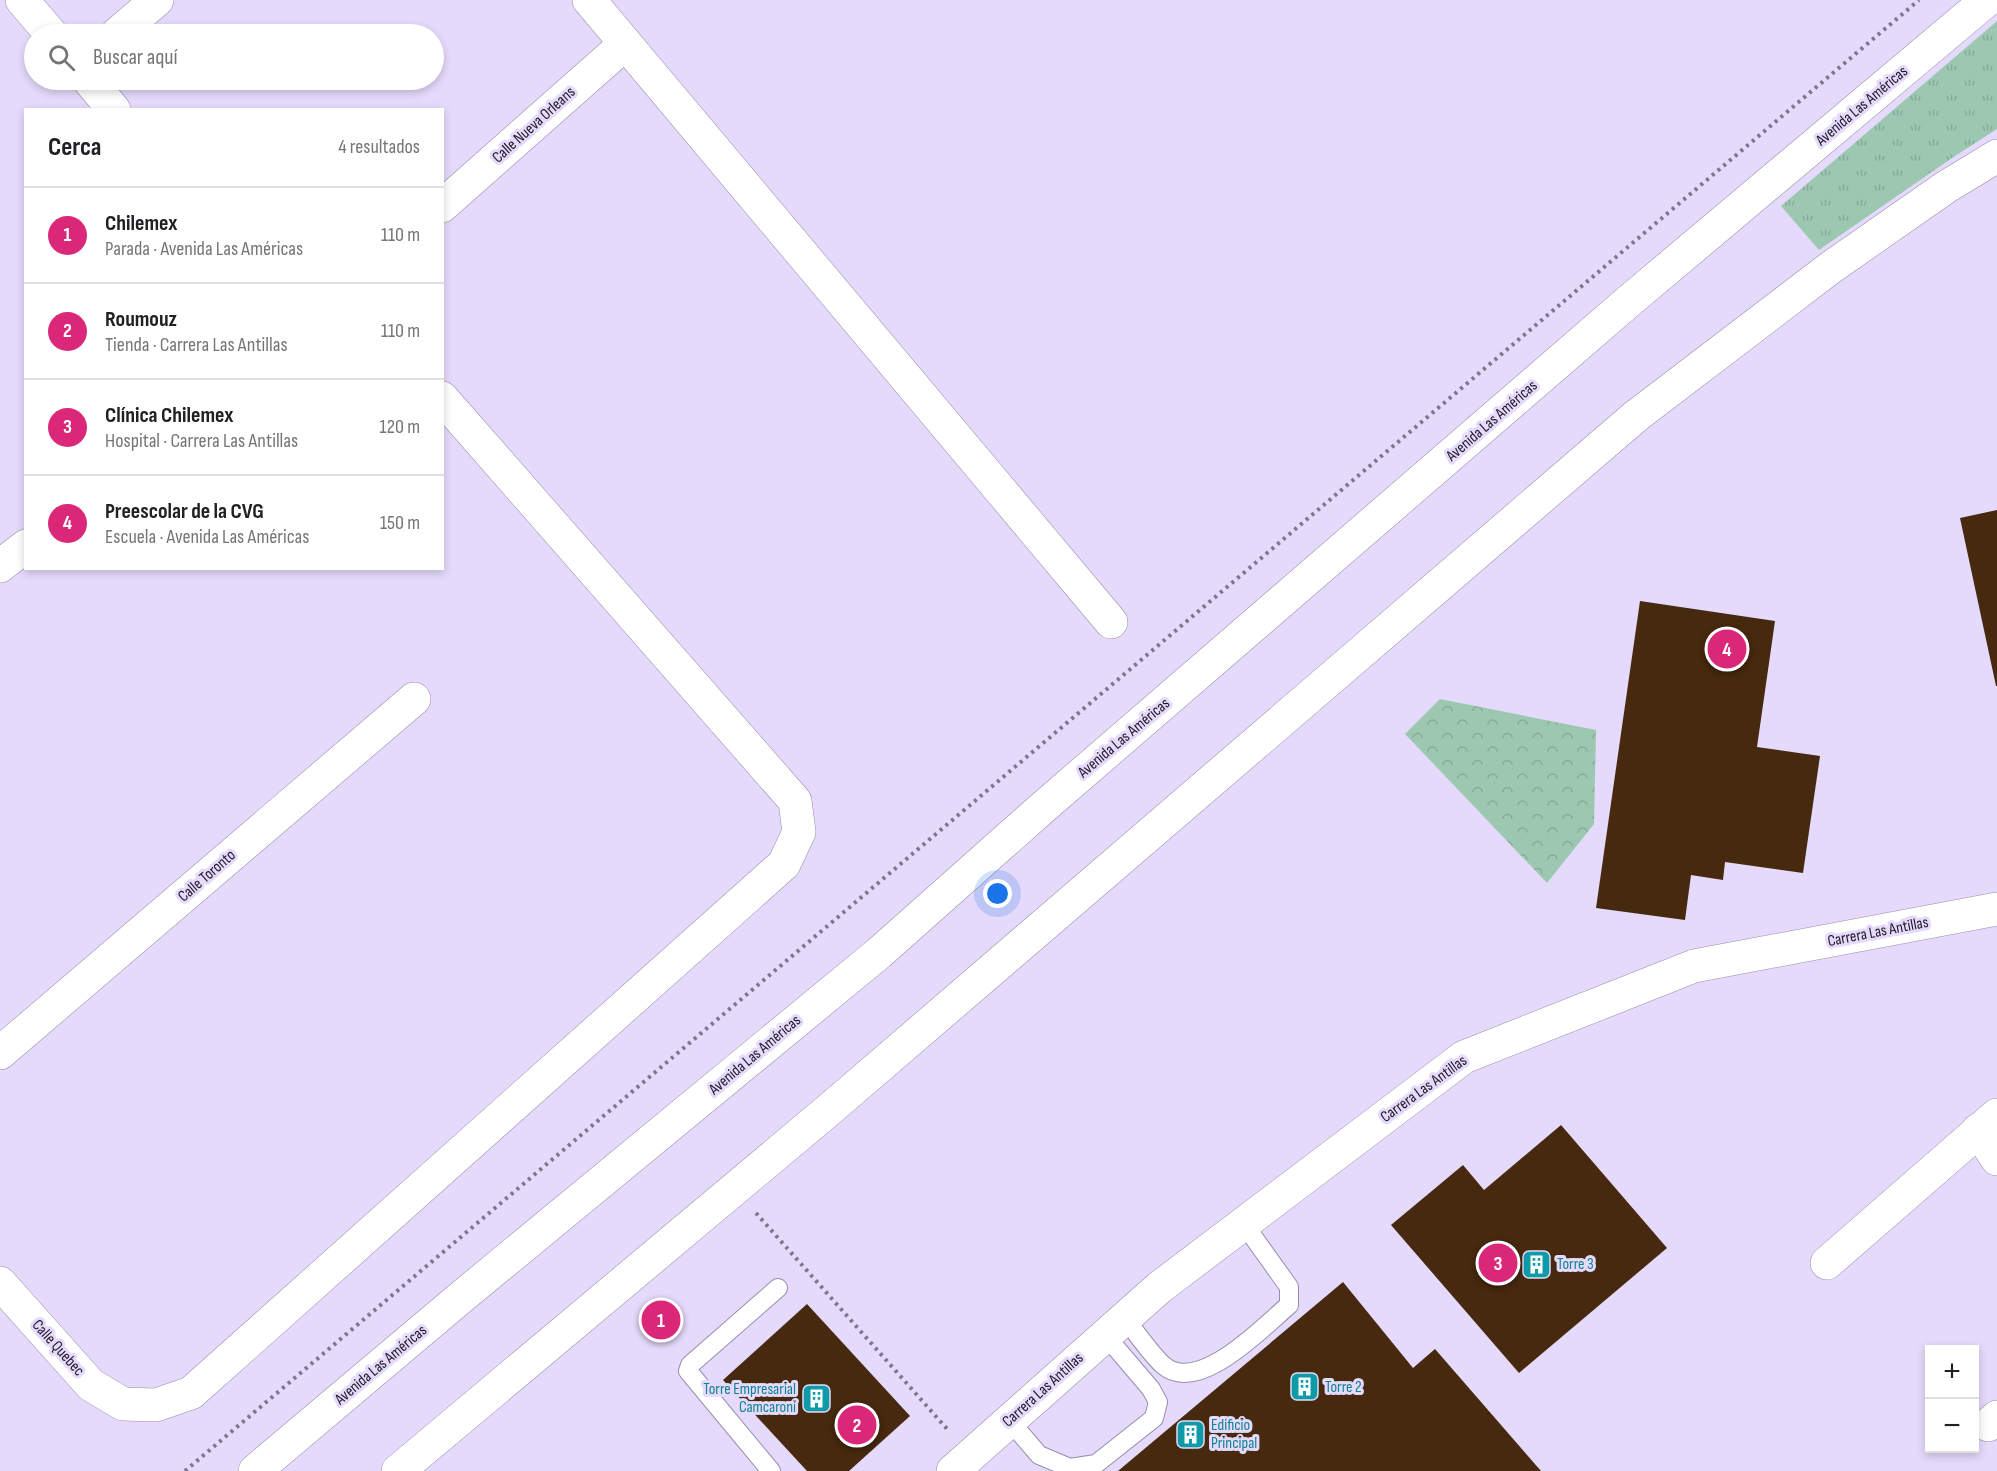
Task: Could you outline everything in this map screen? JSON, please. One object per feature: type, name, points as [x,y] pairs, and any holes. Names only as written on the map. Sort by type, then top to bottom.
[{"type":"street","points":[[22,0],[42,24]]},
{"type":"street","points":[[129,24],[157,0]]},
{"type":"street","points":[[589,0],[1112,622]]},
{"type":"street","name":"Avenida Las Américas","points":[[255,1471],[459,1299],[879,953],[1040,810],[1629,301],[1988,0]]},
{"type":"street","name":"Calle Nueva Orleans","points":[[444,204],[625,44]]},
{"type":"street","points":[[97,90],[112,108]]},
{"type":"street","points":[[398,1471],[831,1108],[1636,416],[1830,268],[1946,187],[1997,156]]},
{"type":"street","name":"Calle Quebec","points":[[0,1283],[91,1385],[123,1404],[156,1405],[191,1393],[784,864],[799,832],[795,801],[444,400]]},
{"type":"street","points":[[0,566],[24,548]]},
{"type":"street","name":"Calle Toronto","points":[[0,1053],[414,699]]},
{"type":"street","name":"Carrera Las Antillas","points":[[962,1463],[1160,1287],[1464,1057],[1694,966],[1997,909]]},
{"type":"street","points":[[1827,1263],[1988,1122],[1997,1159]]},
{"type":"lane","points":[[1115,1327],[1165,1366],[1182,1374],[1206,1369],[1229,1356],[1288,1305],[1289,1287],[1244,1224]]},
{"type":"lane","points":[[771,1471],[688,1371],[690,1365],[778,1288]]},
{"type":"lane","points":[[1009,1420],[1039,1455],[1070,1468],[1096,1464],[1154,1418],[1158,1402],[1115,1327]]},
{"type":"path","points":[[185,1471],[1919,0]]},
{"type":"path","points":[[735,1189],[962,1463]]},
{"type":"green space","points":[[1997,21],[1997,129],[1819,250],[1781,206]]},
{"type":"green space","points":[[1440,699],[1596,730],[1594,824],[1547,883],[1405,734]]},
{"type":"building","points":[[1997,510],[1997,686],[1996,686],[1960,518]]},
{"type":"building","points":[[1640,601],[1775,621],[1757,747],[1820,756],[1803,873],[1725,862],[1723,880],[1691,875],[1685,920],[1596,908]]},
{"type":"building","name":"Torre 3","points":[[1561,1125],[1667,1248],[1519,1373],[1391,1225],[1463,1165],[1484,1190]]},
{"type":"building","points":[[1343,1282],[1413,1368],[1435,1349],[1541,1471],[1118,1471]]},
{"type":"building","name":"Torre Empresarial Camcaroní","points":[[807,1304],[910,1416],[849,1471],[807,1471],[723,1380]]},
{"type":"place","name":"Preescolar de la CVG","points":[[1727,649]]},
{"type":"place","name":"Clínica Chilemex","points":[[1498,1263]]},
{"type":"place","name":"Torre 3","points":[[1536,1264]]},
{"type":"place","name":"Chilemex","points":[[661,1320]]},
{"type":"place","name":"Torre 2","points":[[1304,1387]]},
{"type":"place","name":"Torre Empresarial Camcaroní","points":[[817,1398]]},
{"type":"place","name":"Roumouz","points":[[857,1425]]},
{"type":"place","name":"Edificio Principal","points":[[1190,1434]]}]
